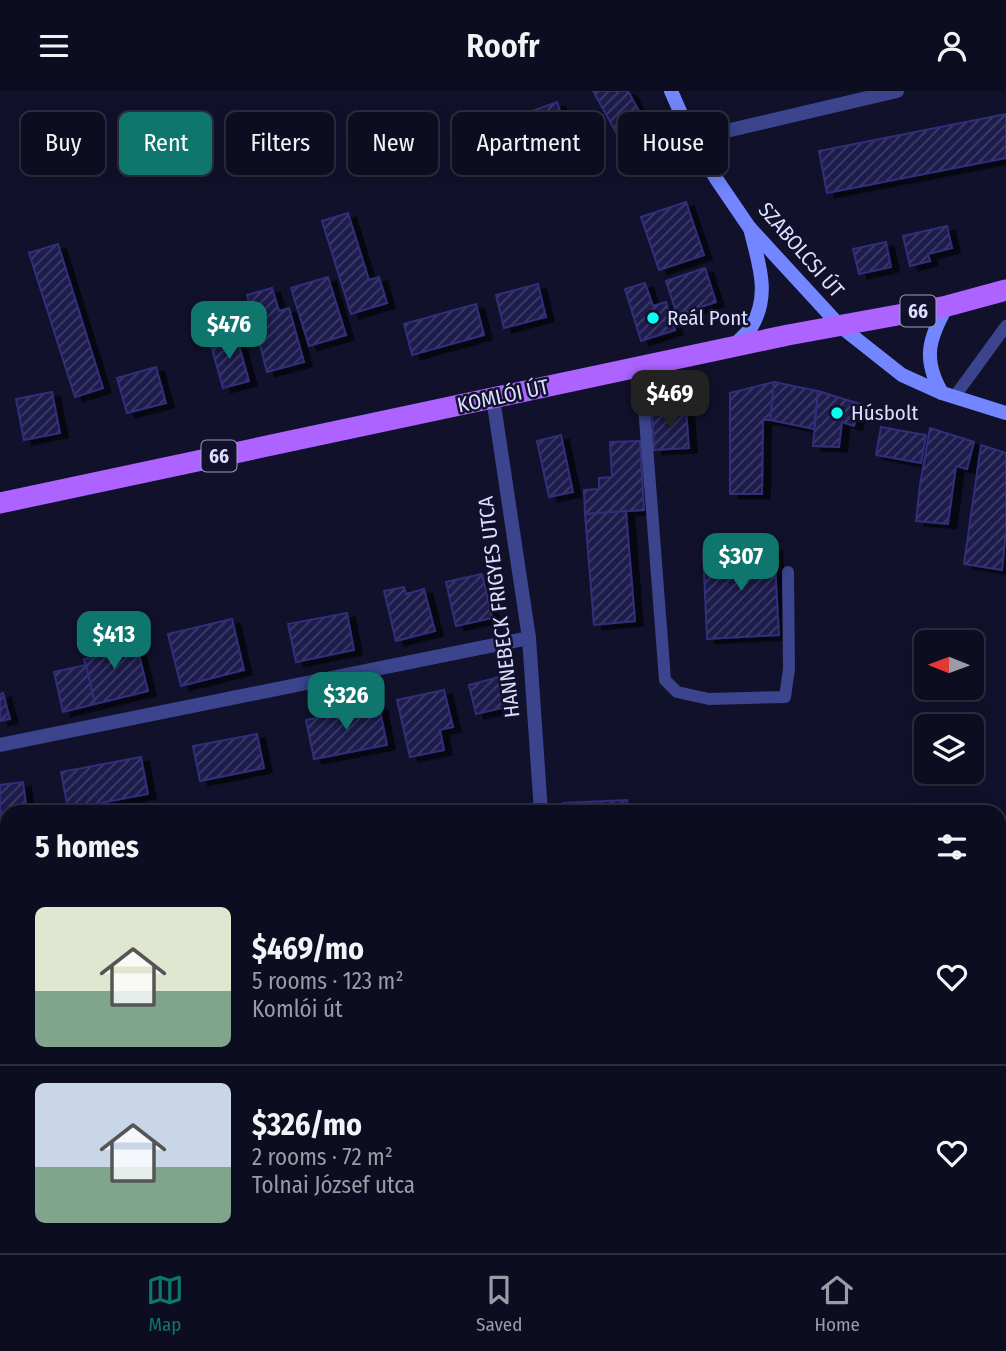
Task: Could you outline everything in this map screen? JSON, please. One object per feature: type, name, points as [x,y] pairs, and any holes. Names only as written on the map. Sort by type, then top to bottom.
[{"type":"main road","name":"KOMLÓI ÚT","points":[[0,503],[641,367],[947,306],[1006,290]]},
{"type":"street","name":"SZABOLCSI ÚT","points":[[671,91],[680,112]]},
{"type":"street","points":[[728,131],[897,91]]},
{"type":"street","name":"SZABOLCSI ÚT","points":[[714,175],[749,227],[840,326],[902,375],[1006,414]]},
{"type":"street","points":[[730,349],[751,328],[764,286],[749,227]]},
{"type":"street","points":[[947,306],[937,323],[929,353],[929,365],[934,379],[948,394]]},
{"type":"street","name":"HANNEBECK FRIGYES UTCA","points":[[493,398],[529,638],[541,805]]},
{"type":"street","points":[[0,745],[529,638]]},
{"type":"lane","points":[[948,394],[1006,326]]},
{"type":"lane","points":[[641,367],[665,680],[677,692],[709,699],[785,697],[789,669],[788,572]]},
{"type":"building","points":[[593,91],[628,91],[640,112],[618,112],[618,136]]},
{"type":"building","points":[[557,102],[561,112],[530,112]]},
{"type":"building","points":[[1006,114],[1006,158],[827,193],[819,151]]},
{"type":"building","points":[[686,202],[704,255],[659,270],[641,217]]},
{"type":"building","points":[[348,213],[369,280],[379,277],[387,303],[351,314],[322,221]]},
{"type":"building","points":[[947,226],[952,248],[928,254],[930,261],[910,266],[903,236]]},
{"type":"building","points":[[886,242],[891,267],[859,274],[853,249]]},
{"type":"building","points":[[58,244],[103,388],[75,397],[29,253]]},
{"type":"building","points":[[705,268],[716,302],[677,315],[666,281]]},
{"type":"building","points":[[328,277],[346,335],[309,346],[291,288]]},
{"type":"building","name":"Reál Pont","points":[[645,283],[653,306],[666,302],[675,330],[641,341],[625,289]]},
{"type":"building","points":[[538,284],[546,317],[504,328],[496,295]]},
{"type":"building","points":[[272,288],[279,311],[289,308],[304,362],[267,372],[247,295]]},
{"type":"building","points":[[476,304],[484,335],[412,355],[404,324]]},
{"type":"building","points":[[236,335],[249,381],[223,388],[210,342]]},
{"type":"building","points":[[156,367],[166,403],[127,413],[117,378]]},
{"type":"building","points":[[774,382],[818,391],[814,429],[770,420]]},
{"type":"building","points":[[774,382],[770,420],[763,420],[762,494],[730,494],[730,393]]},
{"type":"building","name":"Húsbolt","points":[[818,391],[860,404],[854,426],[842,422],[839,447],[813,446]]},
{"type":"building","points":[[52,392],[60,433],[24,440],[16,399]]},
{"type":"building","points":[[686,410],[689,448],[654,450],[652,413]]},
{"type":"building","points":[[881,427],[926,435],[921,463],[876,455]]},
{"type":"building","points":[[930,428],[974,442],[967,469],[956,466],[948,524],[916,521]]},
{"type":"building","points":[[561,435],[573,492],[549,497],[537,441]]},
{"type":"building","points":[[640,441],[644,510],[585,514],[584,490],[599,489],[599,478],[612,477],[610,442]]},
{"type":"building","points":[[981,445],[1006,453],[1006,531],[1002,570],[964,564]]},
{"type":"building","points":[[626,511],[635,621],[594,625],[585,514]]},
{"type":"building","points":[[774,547],[779,635],[707,639],[703,550]]},
{"type":"building","points":[[482,574],[492,618],[456,626],[446,582]]},
{"type":"building","points":[[404,587],[406,594],[424,589],[435,631],[396,641],[384,591]]},
{"type":"building","points":[[347,613],[354,650],[296,662],[288,624]]},
{"type":"building","points":[[232,619],[244,670],[181,686],[168,634]]},
{"type":"building","points":[[123,636],[126,650],[137,647],[148,691],[95,704],[84,659],[91,658],[87,644]]},
{"type":"building","points":[[86,665],[95,704],[63,712],[54,672]]},
{"type":"building","points":[[503,676],[510,706],[476,714],[469,685]]},
{"type":"building","points":[[444,690],[453,727],[440,730],[444,750],[410,757],[397,700]]},
{"type":"building","points":[[3,693],[10,719],[0,721],[0,694]]},
{"type":"building","points":[[379,706],[387,745],[314,759],[306,720]]},
{"type":"building","points":[[257,734],[264,768],[200,781],[193,746]]},
{"type":"building","points":[[141,757],[148,794],[89,805],[67,805],[61,772]]},
{"type":"building","points":[[23,782],[26,805],[0,805],[0,785]]},
{"type":"building","points":[[627,800],[627,805],[563,803]]},
{"type":"place","name":"Reál Pont","points":[[653,318]]},
{"type":"place","name":"Húsbolt","points":[[837,413]]}]
